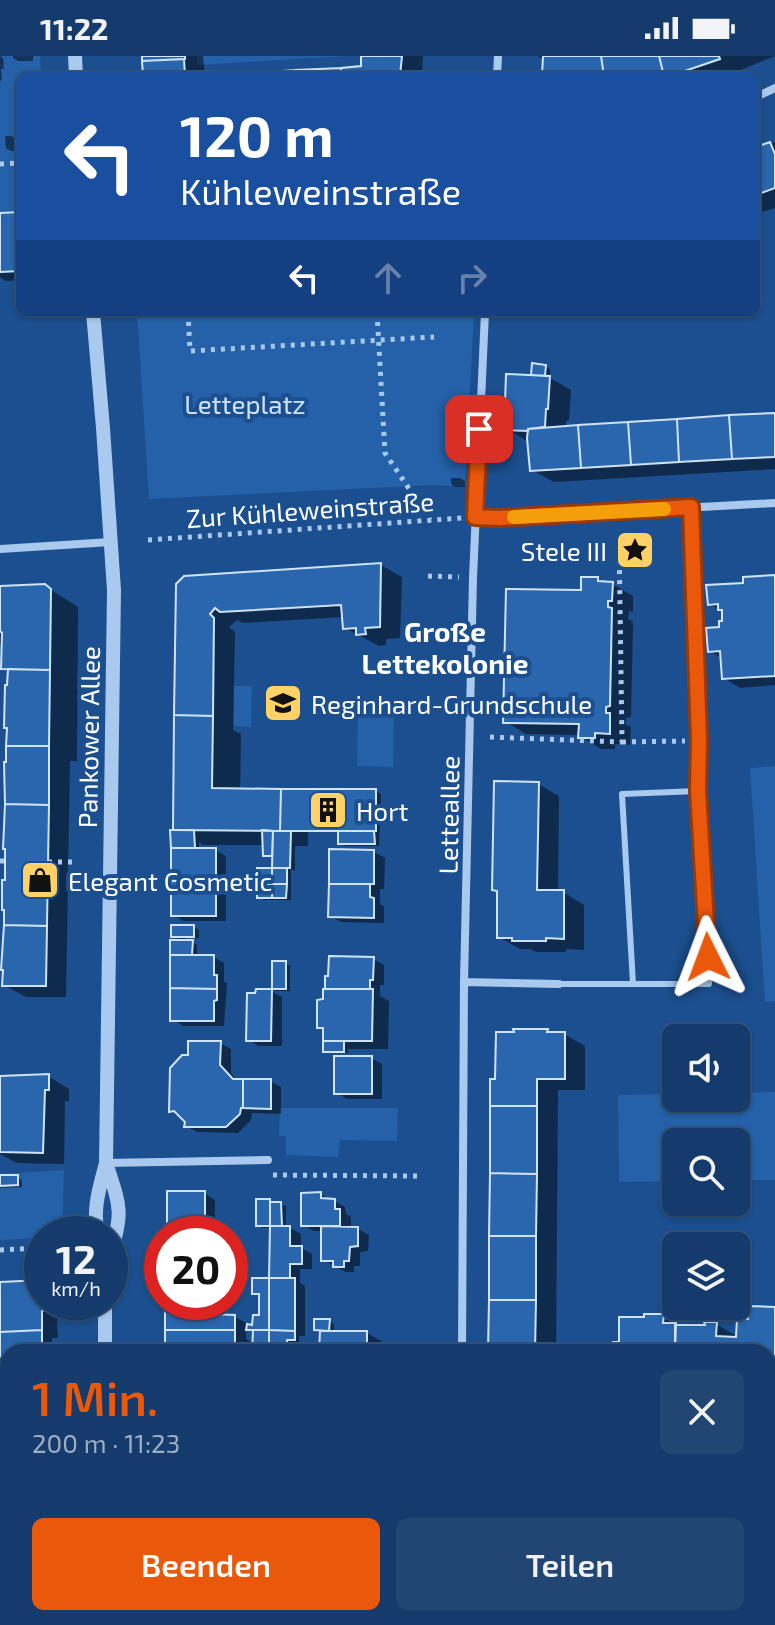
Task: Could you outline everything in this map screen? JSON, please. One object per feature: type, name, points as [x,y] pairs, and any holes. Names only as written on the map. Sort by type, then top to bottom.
[{"type":"street","name":"Pankower Allee","points":[[93,316],[114,590],[106,1163],[95,1216]]},
{"type":"street","name":"Letteallee","points":[[462,1344],[464,982],[475,517],[485,316]]},
{"type":"street","points":[[475,517],[775,503]]},
{"type":"street","points":[[0,549],[111,542]]},
{"type":"street","points":[[464,982],[559,984]]},
{"type":"street","points":[[106,1163],[268,1160]]},
{"type":"street","name":"Pankower Allee","points":[[106,1163],[120,1205],[119,1216]]},
{"type":"street","points":[[105,1320],[105,1344]]},
{"type":"lane","points":[[559,984],[709,984],[698,791],[691,507]]},
{"type":"lane","points":[[633,984],[622,794],[698,791]]},
{"type":"path","points":[[188,316],[190,351],[434,337]]},
{"type":"path","points":[[377,316],[385,453],[430,520]]},
{"type":"path","name":"Zur Kühleweinstraße","points":[[148,540],[475,517]]},
{"type":"path","points":[[619,538],[622,742]]},
{"type":"path","points":[[428,576],[459,577]]},
{"type":"path","points":[[490,737],[622,742],[699,740]]},
{"type":"path","points":[[48,862],[77,862]]},
{"type":"path","points":[[268,1160],[267,1175],[419,1176]]},
{"type":"path","points":[[0,1250],[24,1249]]},
{"type":"green space","points":[[0,56],[40,56],[41,72],[16,72],[16,212],[0,213]]},
{"type":"green space","points":[[197,56],[347,56],[197,65]]},
{"type":"green space","name":"Letteplatz","points":[[137,316],[474,316],[465,487],[433,485],[149,499]]},
{"type":"green space","points":[[234,686],[252,686],[251,727],[234,726]]},
{"type":"green space","points":[[358,709],[394,709],[393,767],[357,766]]},
{"type":"green space","points":[[775,766],[775,1001],[765,1002],[750,768]]},
{"type":"green space","points":[[775,1092],[775,1180],[750,1180],[750,1128],[662,1128],[662,1181],[619,1182],[618,1095],[662,1094],[662,1112],[750,1112],[750,1093]]},
{"type":"green space","points":[[280,1108],[398,1108],[397,1141],[340,1140],[338,1157],[286,1155],[286,1136],[279,1136]]},
{"type":"green space","points":[[64,1170],[63,1216],[24,1216],[24,1239],[0,1240],[0,1174]]},
{"type":"building","points":[[142,56],[185,56],[185,59],[142,61]]},
{"type":"building","points":[[361,56],[402,56],[400,72],[341,72],[341,68],[361,66]]},
{"type":"building","points":[[543,56],[601,56],[603,72],[542,72]]},
{"type":"building","points":[[601,56],[659,56],[663,72],[603,72]]},
{"type":"building","points":[[659,56],[719,56],[720,59],[682,72],[663,72]]},
{"type":"building","points":[[184,59],[185,72],[143,72],[142,61]]},
{"type":"building","points":[[341,68],[341,72],[296,72]]},
{"type":"building","points":[[770,142],[775,154],[775,188],[760,194],[760,146]]},
{"type":"building","points":[[16,212],[16,271],[0,272],[0,213]]},
{"type":"building","points":[[532,363],[546,365],[545,376],[531,375]]},
{"type":"building","points":[[506,374],[550,376],[545,427],[528,431],[504,430]]},
{"type":"building","points":[[775,413],[775,457],[732,459],[729,415]]},
{"type":"building","points":[[729,415],[732,459],[679,462],[677,419]]},
{"type":"building","points":[[677,419],[679,462],[631,465],[628,422]]},
{"type":"building","points":[[628,422],[631,465],[581,468],[578,425]]},
{"type":"building","points":[[578,425],[581,468],[530,471],[528,429]]},
{"type":"building","points":[[381,563],[380,627],[365,628],[366,634],[356,635],[356,628],[343,629],[341,605],[220,612],[215,608],[210,614],[214,618],[213,716],[174,715],[176,584],[184,576]]},
{"type":"building","points":[[775,575],[775,676],[722,679],[720,651],[708,652],[706,628],[719,627],[722,610],[718,610],[718,604],[708,605],[706,585],[743,583],[743,577]]},
{"type":"building","points":[[581,577],[598,577],[598,581],[613,582],[612,601],[608,601],[608,607],[612,608],[610,706],[606,707],[606,713],[610,713],[610,734],[595,733],[595,738],[578,738],[579,724],[503,723],[506,589],[581,590]]},
{"type":"building","points":[[45,584],[51,589],[50,670],[1,669],[0,586]]},
{"type":"building","points":[[8,669],[50,670],[49,746],[6,746],[5,685]]},
{"type":"building","points":[[174,715],[213,716],[212,788],[281,789],[280,831],[173,830]]},
{"type":"building","points":[[6,746],[49,746],[49,805],[5,804]]},
{"type":"building","points":[[494,781],[539,782],[537,890],[564,890],[564,939],[512,941],[512,938],[497,938],[497,891],[492,890]]},
{"type":"building","name":"Hort","points":[[281,789],[376,789],[376,831],[280,831]]},
{"type":"building","points":[[5,804],[49,805],[47,926],[4,925]]},
{"type":"building","points":[[170,830],[194,830],[195,848],[171,848]]},
{"type":"building","points":[[262,830],[273,831],[272,856],[263,856]]},
{"type":"building","points":[[273,831],[291,831],[290,868],[272,868]]},
{"type":"building","points":[[338,831],[374,831],[375,844],[338,844]]},
{"type":"building","points":[[171,848],[216,848],[216,881],[171,881]]},
{"type":"building","points":[[329,849],[374,850],[374,884],[329,884]]},
{"type":"building","points":[[257,868],[272,868],[272,884],[257,884]]},
{"type":"building","points":[[272,868],[287,868],[287,884],[272,884]]},
{"type":"building","points":[[171,881],[216,881],[216,916],[171,916]]},
{"type":"building","points":[[257,884],[272,884],[272,898],[257,898]]},
{"type":"building","points":[[272,884],[287,884],[286,898],[272,898]]},
{"type":"building","points":[[329,884],[370,884],[374,918],[328,917]]},
{"type":"building","points":[[4,925],[47,926],[46,986],[2,986]]},
{"type":"building","points":[[171,925],[194,925],[194,937],[171,937]]},
{"type":"building","points":[[170,940],[193,940],[192,955],[170,955]]},
{"type":"building","points":[[170,955],[214,955],[217,989],[170,988]]},
{"type":"building","points":[[329,956],[374,957],[370,989],[325,989]]},
{"type":"building","points":[[272,961],[286,961],[286,989],[272,989]]},
{"type":"building","points":[[170,988],[217,989],[214,1021],[170,1021]]},
{"type":"building","points":[[256,989],[272,989],[271,1041],[246,1041],[247,993],[255,993]]},
{"type":"building","points":[[323,989],[373,989],[372,1041],[323,1041],[323,1028],[317,1028],[317,1000],[323,999]]},
{"type":"building","points":[[513,1029],[565,1032],[565,1079],[537,1079],[537,1106],[490,1106],[490,1079],[495,1079],[496,1032],[514,1032]]},
{"type":"building","points":[[188,1041],[221,1041],[220,1065],[233,1079],[243,1079],[243,1108],[226,1127],[184,1127],[185,1122],[174,1111],[169,1112],[170,1068],[182,1055],[188,1055]]},
{"type":"building","points":[[323,1041],[344,1041],[344,1052],[323,1052]]},
{"type":"building","points":[[334,1056],[372,1056],[372,1094],[334,1094]]},
{"type":"building","points":[[49,1074],[49,1090],[45,1090],[43,1153],[0,1152],[0,1076]]},
{"type":"building","points":[[243,1079],[271,1079],[271,1109],[243,1108]]},
{"type":"building","points":[[490,1106],[537,1106],[537,1174],[490,1173]]},
{"type":"building","points":[[490,1173],[537,1174],[536,1236],[489,1236]]},
{"type":"building","points":[[0,1175],[18,1175],[18,1185],[0,1186]]},
{"type":"building","points":[[167,1191],[205,1191],[205,1216],[167,1216]]},
{"type":"building","points":[[321,1192],[321,1198],[335,1199],[335,1209],[340,1209],[340,1226],[301,1226],[301,1193]]},
{"type":"building","points":[[256,1199],[270,1199],[270,1226],[256,1226]]},
{"type":"building","points":[[270,1202],[281,1202],[282,1226],[270,1226]]},
{"type":"building","points":[[270,1226],[290,1226],[290,1246],[302,1246],[302,1264],[290,1264],[290,1278],[269,1278]]},
{"type":"building","points":[[321,1226],[358,1227],[358,1246],[350,1247],[349,1261],[344,1261],[344,1267],[333,1267],[333,1261],[321,1261]]},
{"type":"building","points":[[489,1236],[536,1236],[536,1300],[489,1300]]},
{"type":"building","points":[[252,1278],[269,1278],[269,1330],[246,1330],[247,1324],[252,1325],[253,1315],[259,1315],[259,1294],[252,1294]]},
{"type":"building","points":[[269,1278],[295,1278],[295,1331],[269,1330]]},
{"type":"building","points":[[24,1281],[24,1320],[42,1320],[42,1330],[0,1332],[0,1282]]},
{"type":"building","points":[[489,1300],[536,1300],[535,1344],[488,1344]]},
{"type":"building","points":[[750,1306],[775,1307],[775,1344],[675,1344],[675,1325],[717,1322],[716,1336],[736,1337],[737,1320],[750,1320]]},
{"type":"building","points":[[662,1314],[663,1323],[676,1323],[675,1344],[613,1344],[619,1342],[619,1317]]},
{"type":"building","points":[[314,1319],[330,1319],[329,1331],[314,1330]]},
{"type":"building","points":[[165,1320],[235,1320],[235,1330],[165,1330]]},
{"type":"building","points":[[42,1330],[42,1344],[0,1344],[0,1332]]},
{"type":"building","points":[[165,1330],[235,1330],[235,1344],[165,1344]]},
{"type":"building","points":[[253,1330],[269,1330],[269,1344],[252,1344]]},
{"type":"building","points":[[269,1330],[295,1331],[295,1340],[287,1340],[287,1344],[269,1344]]},
{"type":"building","points":[[320,1331],[367,1331],[367,1344],[319,1344]]},
{"type":"slow traffic","points":[[514,517],[664,509]]},
{"type":"place","name":"Stele III","points":[[635,550]]},
{"type":"place","name":"Reginhard-Grundschule","points":[[283,703]]},
{"type":"place","name":"Hort","points":[[328,810]]},
{"type":"place","name":"Elegant Cosmetic","points":[[40,880]]},
{"type":"district","name":"Große Lettekolonie","points":[[445,647]]},
{"type":"route","points":[[479,429],[475,517],[691,507],[698,791],[708,957]]}]
